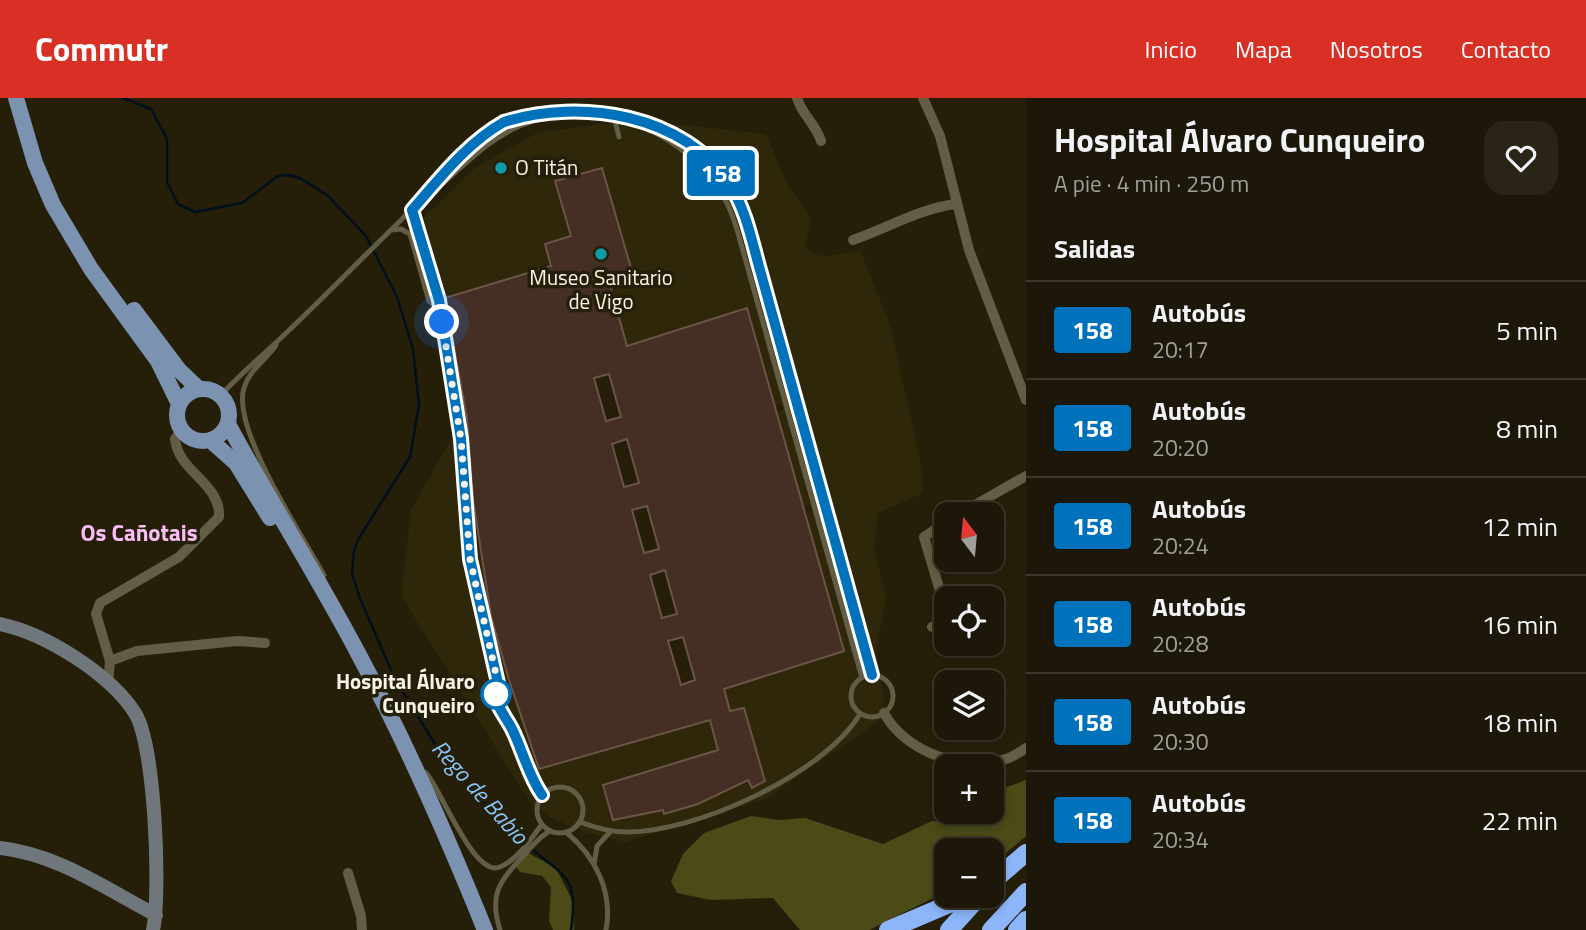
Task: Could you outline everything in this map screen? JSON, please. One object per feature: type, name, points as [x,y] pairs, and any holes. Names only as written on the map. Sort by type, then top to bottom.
[{"type":"highway","points":[[1004,872],[1026,853]]},
{"type":"highway","points":[[991,930],[1026,892]]},
{"type":"highway","points":[[888,930],[940,908]]},
{"type":"highway","points":[[949,930],[969,908]]},
{"type":"highway","points":[[1017,930],[1026,920]]},
{"type":"main road","points":[[16,98],[35,163],[53,205],[91,269],[158,362],[179,404],[178,421],[181,429],[194,439],[210,440],[224,431],[228,424],[229,408],[221,395],[214,391],[199,389],[184,397],[179,404]]},
{"type":"main road","points":[[27,98],[45,159],[78,232],[179,370],[199,389]]},
{"type":"main road","points":[[228,424],[360,655],[410,756],[485,930]]},
{"type":"main road","points":[[210,440],[236,463],[343,646],[423,809],[473,930]]},
{"type":"main road","points":[[302,551],[324,575],[374,668],[426,773],[493,930]]},
{"type":"main road","points":[[0,624],[46,639],[88,667],[137,715],[148,754],[157,862],[155,923]]},
{"type":"main road","points":[[0,848],[30,853],[68,868],[155,923]]},
{"type":"street","points":[[796,98],[804,116],[818,129],[821,141]]},
{"type":"street","points":[[923,98],[940,136],[955,204],[969,250],[1026,400]]},
{"type":"street","points":[[853,240],[888,228],[923,211],[955,204]]},
{"type":"street","points":[[108,685],[110,661],[96,614],[100,603],[179,557],[219,517],[218,507],[204,483],[178,456],[175,439],[181,429]]},
{"type":"street","points":[[980,502],[1026,475]]},
{"type":"street","points":[[932,627],[942,624],[944,611],[924,537],[934,530]]},
{"type":"street","points":[[110,661],[137,651],[237,641],[265,643]]},
{"type":"street","points":[[884,713],[892,728],[904,740],[944,758],[990,762],[1007,759],[1026,748]]},
{"type":"street","points":[[348,873],[361,916],[362,930]]},
{"type":"lane","points":[[412,210],[451,165],[477,142],[503,123],[542,108],[583,103],[612,106],[677,131],[708,157],[731,186],[749,230],[872,675]]},
{"type":"lane","points":[[221,395],[412,210],[482,150],[523,124],[567,115],[614,117],[655,131],[687,152],[718,186],[729,207],[752,275],[862,678]]},
{"type":"lane","points":[[614,117],[619,137]]},
{"type":"lane","points":[[412,210],[439,300],[461,439],[470,559],[498,683],[495,692],[503,718],[511,726],[526,766],[542,795]]},
{"type":"lane","points":[[391,230],[401,229],[410,234],[429,301],[434,306]]},
{"type":"lane","points":[[279,340],[272,352],[252,371],[243,388],[244,417],[279,497],[324,575]]},
{"type":"lane","points":[[872,675],[882,678],[891,688],[892,702],[884,713],[872,717],[860,714],[851,698],[854,686],[862,678],[872,675]]},
{"type":"lane","points":[[579,822],[611,831],[641,832],[714,813],[752,799],[827,751],[852,727],[860,714]]},
{"type":"lane","points":[[426,773],[436,784],[474,856],[488,868],[509,866]]},
{"type":"lane","points":[[500,930],[494,907],[495,896],[509,866],[543,832],[566,832],[579,822],[583,810],[582,802],[571,790],[556,788],[542,795],[537,809],[543,832]]},
{"type":"lane","points":[[542,824],[543,832]]},
{"type":"lane","points":[[594,865],[597,846],[611,831]]},
{"type":"lane","points":[[566,832],[603,880],[608,900],[606,930]]},
{"type":"shaded area","name":"Hospital Álvaro Cunqueiro","points":[[604,124],[674,124],[766,134],[787,184],[811,218],[805,247],[817,255],[828,256],[860,250],[890,325],[922,468],[923,493],[878,513],[874,546],[886,598],[876,653],[887,715],[766,799],[625,842],[584,832],[550,817],[529,801],[401,596],[411,510],[453,435],[420,221],[476,167],[539,132]],"holes":[[[602,168],[633,274],[609,282],[628,350],[636,343],[747,309],[770,387],[726,400],[772,398],[775,405],[781,404],[783,410],[777,412],[803,506],[810,505],[812,511],[806,513],[819,562],[772,587],[822,573],[832,607],[788,620],[834,617],[844,650],[733,686],[721,677],[730,711],[744,708],[765,781],[752,788],[748,780],[698,804],[665,814],[663,810],[613,820],[603,785],[718,750],[710,720],[539,769],[491,616],[473,499],[467,418],[551,266],[545,244],[571,236],[555,181]]]},
{"type":"shaded area","points":[[1026,780],[1026,836],[1004,855],[1004,838],[934,838],[934,896],[869,930],[800,930],[773,898],[711,900],[677,893],[671,881],[683,854],[704,833],[751,816],[780,820],[805,818],[883,844],[932,821],[934,824],[1004,824],[1004,790]]},
{"type":"shaded area","points":[[528,853],[556,868],[573,902],[574,930],[553,930],[549,921],[551,887],[542,876],[520,872],[516,867]]},
{"type":"building","points":[[602,168],[633,275],[609,282],[627,346],[747,308],[844,651],[724,689],[730,711],[744,708],[765,781],[752,788],[748,780],[698,804],[664,814],[663,810],[613,820],[603,785],[718,750],[710,720],[539,769],[491,616],[473,499],[467,418],[445,298],[551,266],[545,244],[571,236],[555,181]],"holes":[[[609,374],[621,417],[606,421],[594,378]],[[627,439],[639,483],[624,487],[612,444]],[[647,506],[659,549],[644,553],[632,510]],[[665,570],[677,614],[662,618],[650,575]],[[683,637],[695,680],[681,685],[668,641]]]},
{"type":"waterway","name":"Rego de Babio","points":[[123,98],[151,109],[167,139],[167,182],[178,204],[195,212],[242,203],[278,176],[288,175],[300,178],[327,195],[366,236],[397,297],[413,349],[419,405],[410,457],[359,538],[354,550],[352,573],[359,596],[394,677],[441,754],[512,834],[525,843]]},
{"type":"waterway","name":"Rego de Babio","points":[[530,848],[567,881],[573,900],[571,930]]},
{"type":"bus line","name":"158","points":[[542,795],[526,766],[511,726],[503,718],[495,692],[498,683],[486,640],[470,559],[465,523],[461,439],[439,300],[412,210],[451,165],[477,142],[503,123],[520,115],[542,108],[583,103],[612,106],[635,113],[677,131],[708,157],[731,186],[749,230],[872,675]]},
{"type":"place","name":"O Titán","points":[[501,168]]},
{"type":"place","name":"Museo Sanitario de Vigo","points":[[601,254]]},
{"type":"place","name":"Hospital Álvaro Cunqueiro","points":[[496,694]]},
{"type":"district","name":"Os Cañotais","points":[[139,533]]},
{"type":"route","points":[[442,322],[461,439],[465,523],[470,559],[486,640],[498,683],[496,694]]}]
